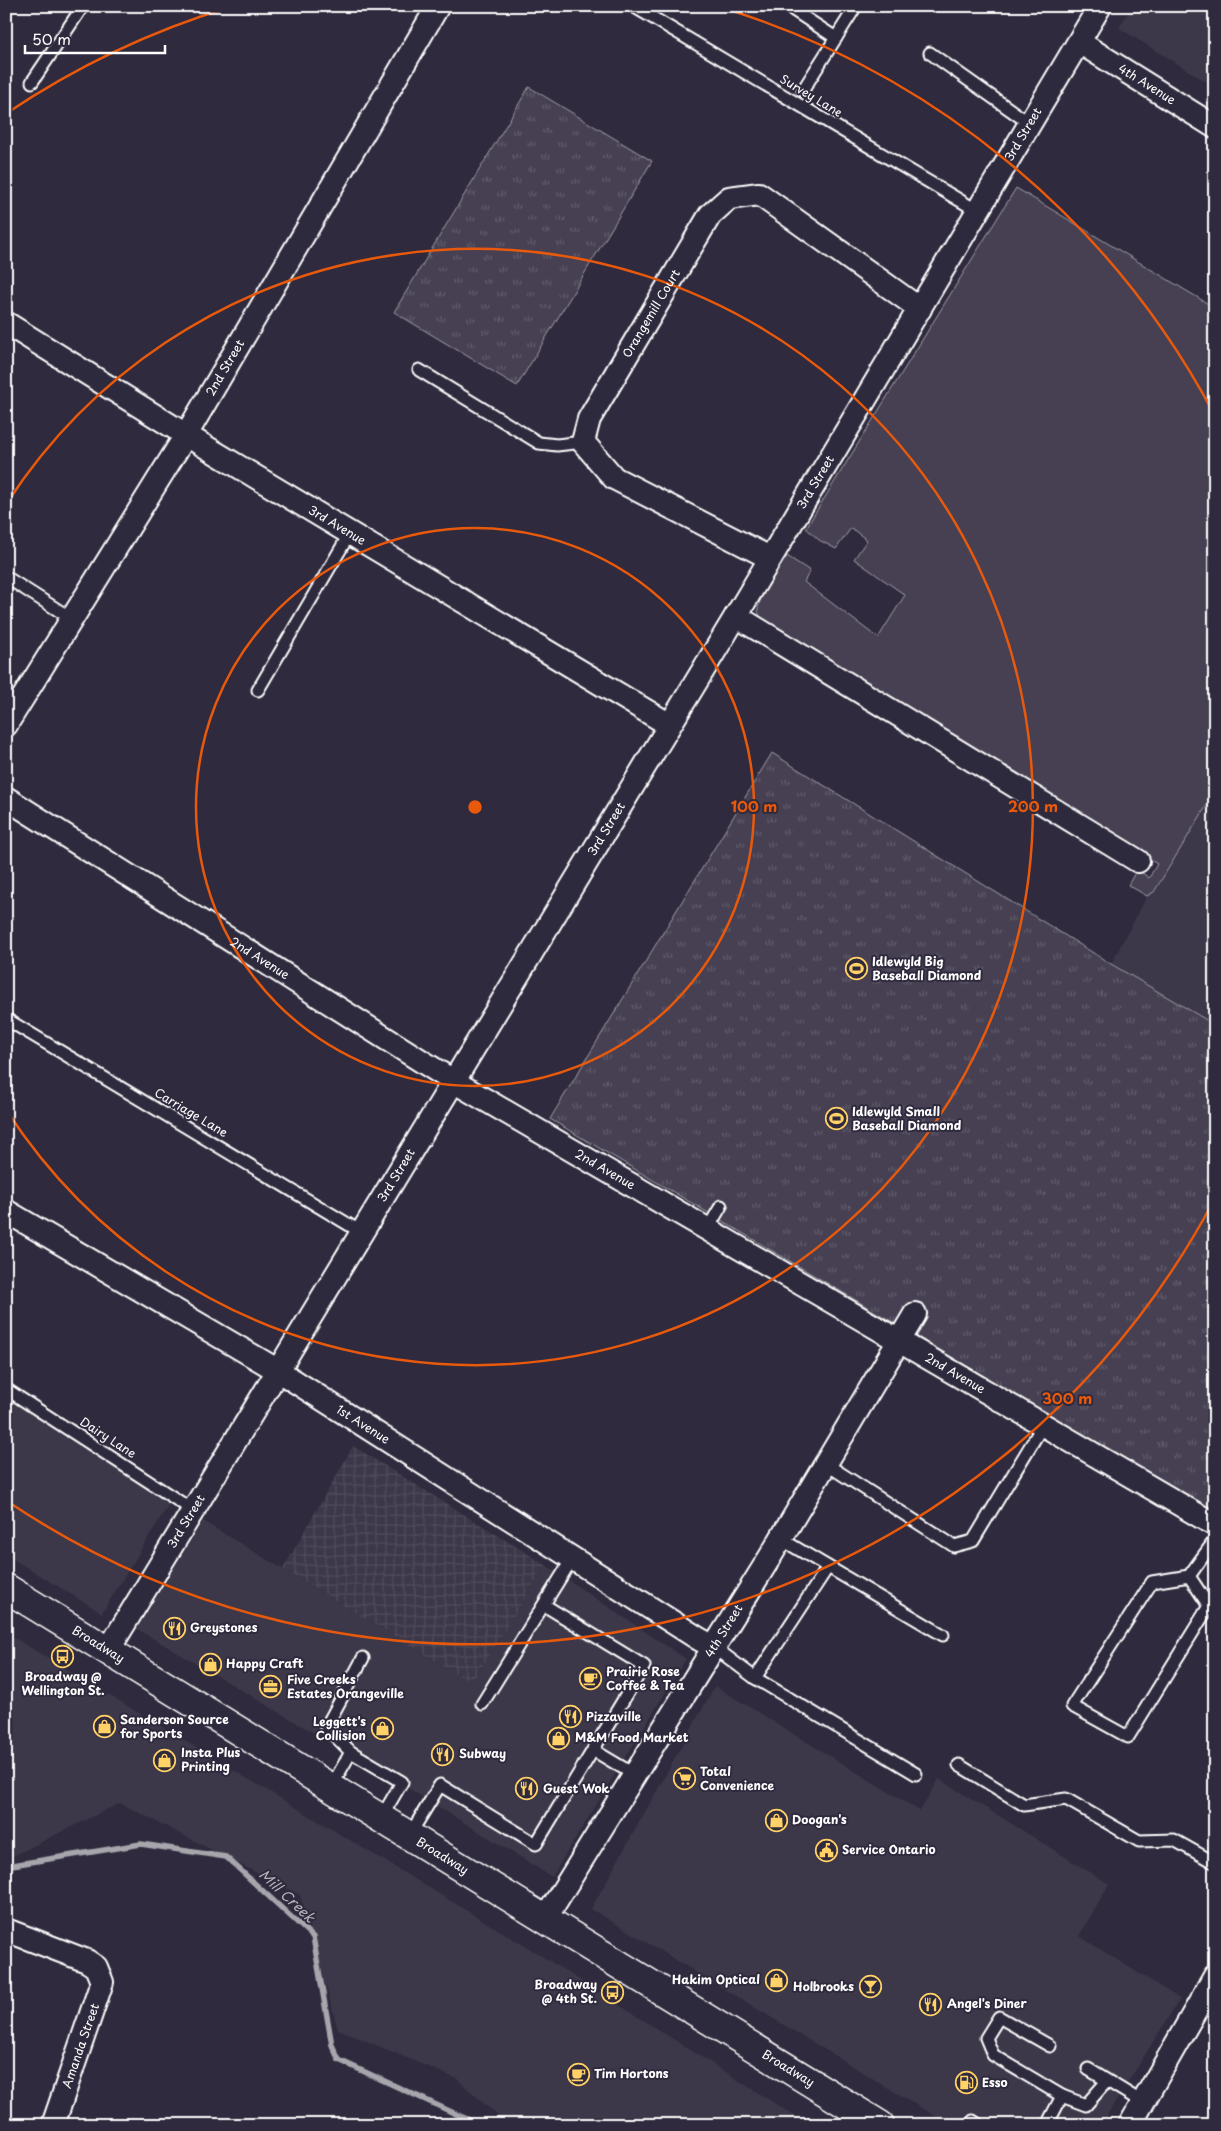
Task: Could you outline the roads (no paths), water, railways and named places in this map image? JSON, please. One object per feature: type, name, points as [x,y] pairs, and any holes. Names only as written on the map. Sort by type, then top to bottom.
[{"type":"main road","name":"Broadway","points":[[6,1588],[880,2125]]},
{"type":"street","name":"2nd Street","points":[[6,725],[186,435],[438,6]]},
{"type":"street","name":"3rd Street","points":[[108,1649],[194,1511],[277,1370],[454,1081],[668,724],[736,616],[920,309],[976,210],[1100,6]]},
{"type":"street","name":"4th Avenue","points":[[1079,42],[1215,127]]},
{"type":"street","name":"Orangemill Court","points":[[583,442],[588,419],[710,215],[729,198],[759,194],[920,309]]},
{"type":"street","name":"3rd Avenue","points":[[6,323],[186,435],[668,724]]},
{"type":"street","points":[[583,442],[614,478],[770,558]]},
{"type":"street","points":[[736,616],[1138,861]]},
{"type":"street","name":"2nd Avenue","points":[[6,798],[454,1081],[1215,1525]]},
{"type":"street","name":"1st Avenue","points":[[6,1211],[277,1370],[572,1559],[714,1647]]},
{"type":"street","name":"4th Street","points":[[545,1920],[781,1539],[915,1314]]},
{"type":"street","name":"Amanda Street","points":[[6,1930],[87,1961],[96,1967],[102,1982],[101,1990],[53,2125]]},
{"type":"street","points":[[1130,2125],[1215,1976]]},
{"type":"lane","points":[[32,82],[83,6]]},
{"type":"lane","name":"Survey Lane","points":[[633,6],[976,210]]},
{"type":"lane","points":[[787,6],[804,11],[836,38]]},
{"type":"lane","points":[[803,90],[856,6]]},
{"type":"lane","points":[[930,53],[1029,123]]},
{"type":"lane","points":[[419,370],[539,443],[557,446],[583,442]]},
{"type":"lane","points":[[258,690],[350,533]]},
{"type":"lane","points":[[6,577],[72,619]]},
{"type":"lane","name":"Carriage Lane","points":[[6,1019],[361,1232]]},
{"type":"lane","points":[[707,1230],[721,1206]]},
{"type":"lane","name":"Dairy Lane","points":[[6,1389],[194,1511]]},
{"type":"lane","points":[[826,1464],[954,1546],[973,1541],[1043,1426]]},
{"type":"lane","points":[[781,1539],[943,1635]]},
{"type":"lane","points":[[1189,1576],[1209,1606],[1128,1737],[1072,1706],[1152,1582],[1189,1576],[1215,1540]]},
{"type":"lane","points":[[482,1704],[572,1559]]},
{"type":"lane","points":[[755,1678],[828,1567]]},
{"type":"lane","points":[[409,1836],[440,1785],[536,1844],[644,1666],[544,1605]]},
{"type":"lane","points":[[714,1647],[755,1678],[916,1774]]},
{"type":"lane","points":[[363,1658],[326,1727],[351,1752],[402,1782],[381,1818]]},
{"type":"lane","points":[[593,1750],[635,1775]]},
{"type":"lane","points":[[331,1787],[351,1752]]},
{"type":"lane","points":[[959,1764],[1024,1805],[1066,1799],[1139,1841],[1174,1840],[1215,1863]]},
{"type":"lane","points":[[1050,2046],[999,2017],[986,2038],[993,2054],[1004,2067],[1026,2080],[1086,2105],[1107,2081]]},
{"type":"lane","points":[[1088,2069],[1142,2102]]},
{"type":"lane","points":[[1050,2119],[1062,2096]]},
{"type":"waterway","name":"Mill Creek","points":[[6,1866],[141,1844],[226,1857],[313,1937],[332,2045],[339,2060],[469,2120],[474,2125]]},
{"type":"place","name":"Idlewyld Big Baseball Diamond","points":[[856,969]]},
{"type":"place","name":"Idlewyld Small Baseball Diamond","points":[[836,1119]]},
{"type":"place","name":"Greystones","points":[[174,1628]]},
{"type":"place","name":"Broadway @ Wellington St.","points":[[63,1656]]},
{"type":"place","name":"Happy Craft","points":[[210,1664]]},
{"type":"place","name":"Prairie Rose Coffee & Tea","points":[[590,1679]]},
{"type":"place","name":"Five Creeks Estates Orangeville","points":[[271,1687]]},
{"type":"place","name":"Pizzaville","points":[[570,1717]]},
{"type":"place","name":"Sanderson Source for Sports","points":[[104,1727]]},
{"type":"place","name":"Leggett's Collision","points":[[382,1729]]},
{"type":"place","name":"M&M Food Market","points":[[559,1738]]},
{"type":"place","name":"Subway","points":[[443,1754]]},
{"type":"place","name":"Insta Plus Printing","points":[[165,1760]]},
{"type":"place","name":"Total Convenience","points":[[684,1779]]},
{"type":"place","name":"Guest Wok","points":[[527,1789]]},
{"type":"place","name":"Doogan's","points":[[776,1820]]},
{"type":"place","name":"Service Ontario","points":[[826,1850]]},
{"type":"place","name":"Hakim Optical","points":[[776,1980]]},
{"type":"place","name":"Holbrooks","points":[[870,1987]]},
{"type":"place","name":"Broadway @ 4th St.","points":[[613,1992]]},
{"type":"place","name":"Angel's Diner","points":[[931,2004]]},
{"type":"place","name":"Tim Hortons","points":[[578,2074]]},
{"type":"place","name":"Esso","points":[[966,2083]]}]
